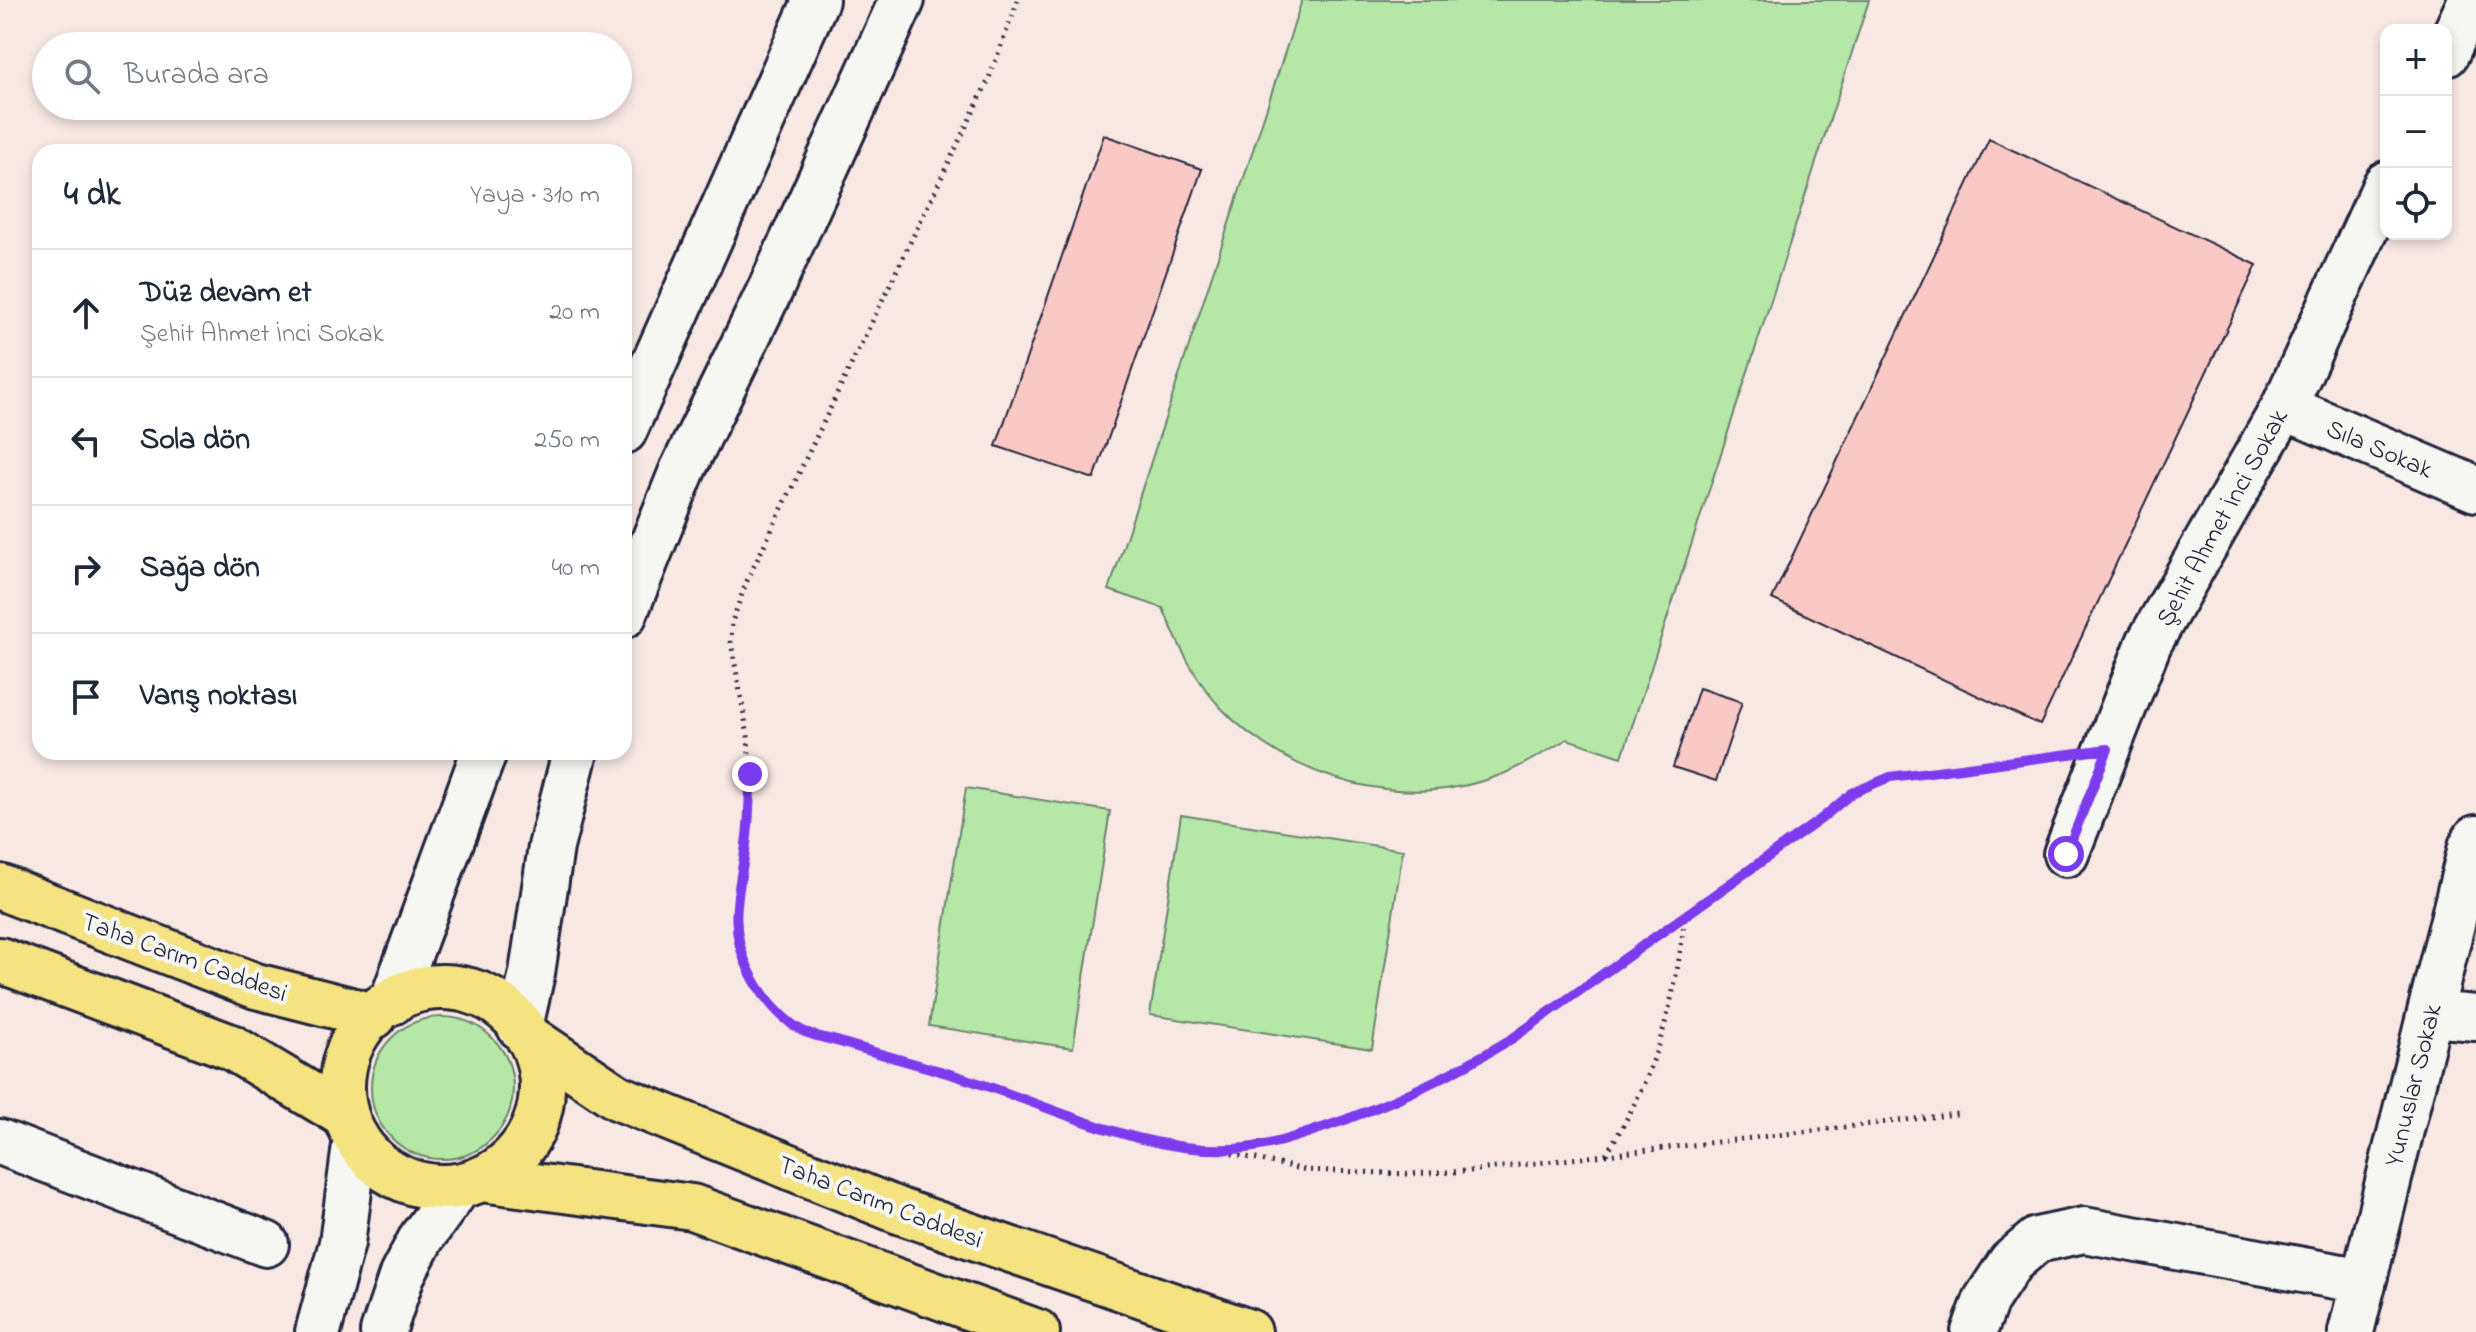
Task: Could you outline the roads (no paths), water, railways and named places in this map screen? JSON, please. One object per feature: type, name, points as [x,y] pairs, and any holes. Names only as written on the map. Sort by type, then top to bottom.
[{"type":"main road","name":"Taha Carım Caddesi","points":[[0,887],[256,986],[383,1009]]},
{"type":"main road","points":[[0,960],[231,1047],[351,1127]]},
{"type":"main road","points":[[471,1182],[503,1167],[520,1150],[533,1129],[541,1106],[542,1083],[537,1055],[514,1018],[495,1002],[473,992],[449,988],[425,989],[383,1009],[351,1046],[344,1069],[342,1093],[351,1127],[371,1157],[401,1178],[435,1187],[471,1182],[692,1207],[1037,1332]]},
{"type":"main road","name":"Taha Carım Caddesi","points":[[524,1032],[617,1097],[899,1211],[1249,1332]]},
{"type":"street","points":[[632,413],[816,0]]},
{"type":"street","points":[[632,595],[682,471],[771,288],[902,0]]},
{"type":"street","points":[[2452,41],[2471,0]]},
{"type":"street","name":"Şehit Ahmet İnci Sokak","points":[[2066,854],[2149,643],[2284,407],[2380,197]]},
{"type":"street","name":"Sıla Sokak","points":[[2284,407],[2476,489]]},
{"type":"street","points":[[383,1009],[481,760]]},
{"type":"street","points":[[524,1032],[551,847],[573,760]]},
{"type":"street","name":"Yunuslar Sokak","points":[[2358,1331],[2363,1281],[2471,847],[2476,838]]},
{"type":"street","points":[[2430,1014],[2476,1018]]},
{"type":"street","points":[[318,1332],[342,1243],[351,1127]]},
{"type":"street","points":[[0,1142],[266,1244]]},
{"type":"street","points":[[383,1332],[408,1262],[422,1237],[471,1182]]},
{"type":"street","points":[[1974,1332],[1990,1292],[2011,1262],[2037,1240],[2084,1230],[2363,1281]]}]
